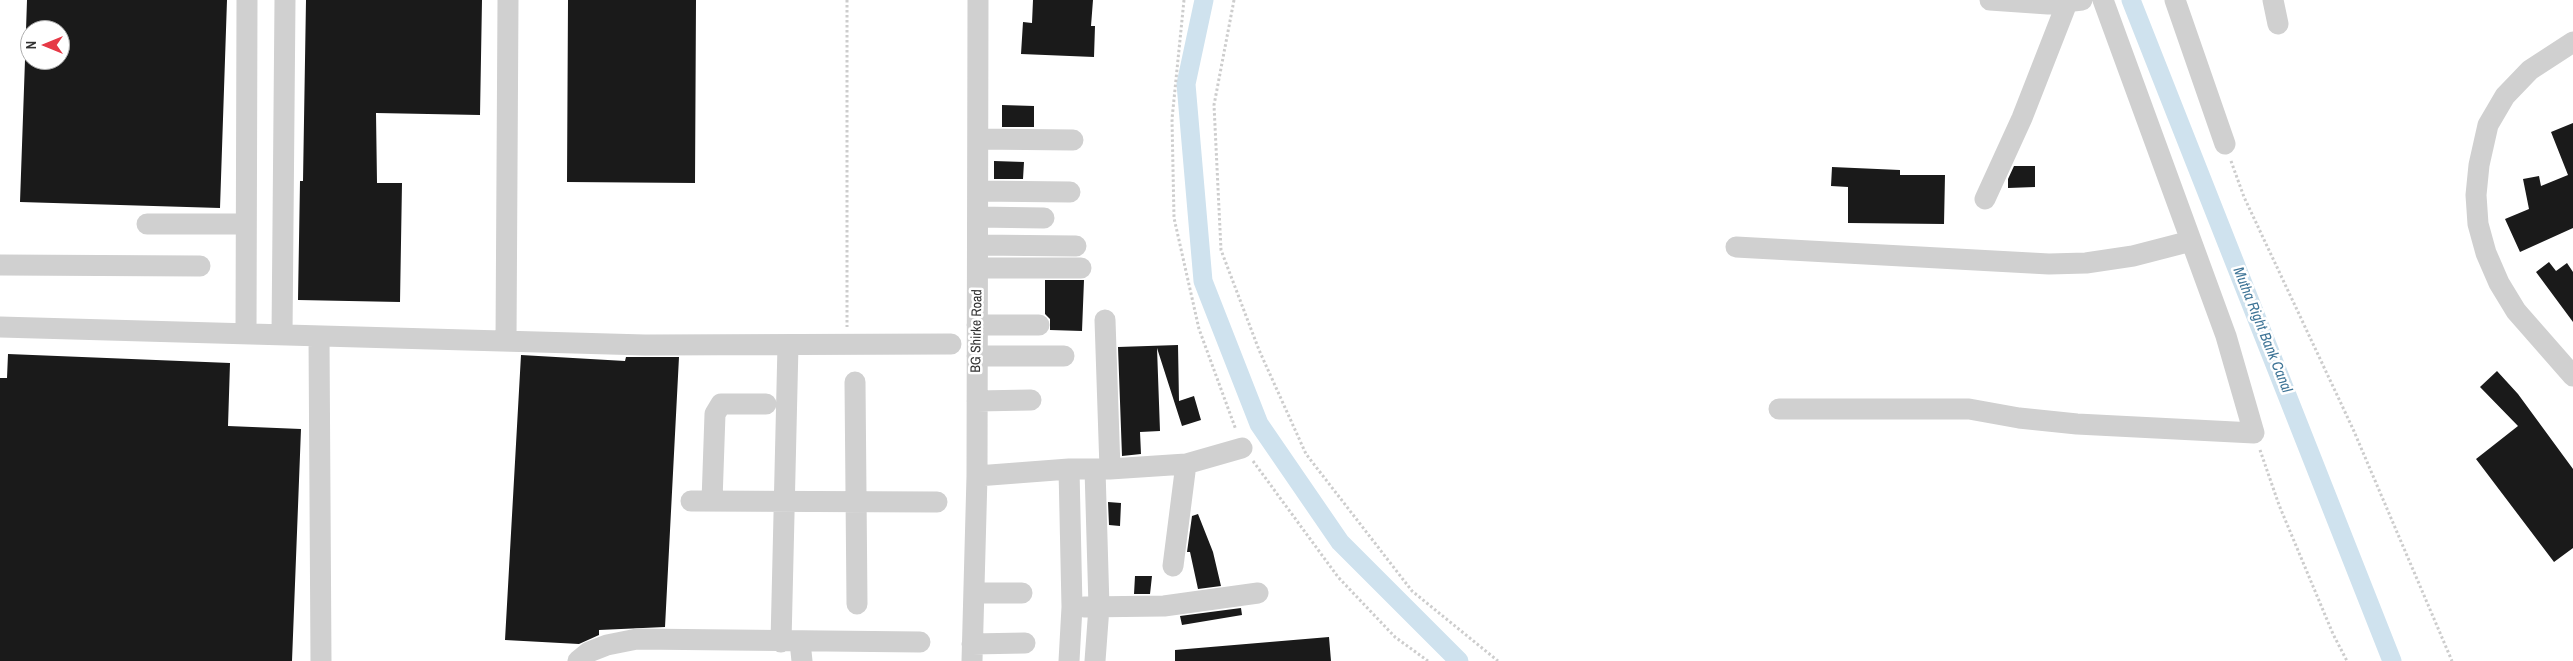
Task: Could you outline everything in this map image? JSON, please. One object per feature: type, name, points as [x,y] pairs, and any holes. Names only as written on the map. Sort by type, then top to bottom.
[{"type":"street","points":[[246,334],[247,0]]},
{"type":"street","points":[[282,335],[285,0]]},
{"type":"street","points":[[506,342],[508,0]]},
{"type":"street","name":"BG Shirke Road","points":[[972,652],[978,268],[978,0]]},
{"type":"street","points":[[1985,200],[2075,2],[1990,0]]},
{"type":"street","points":[[1779,409],[1969,409],[2020,418],[2077,424],[2254,433],[2226,336],[2103,0]]},
{"type":"street","points":[[2175,0],[2225,144]]},
{"type":"street","points":[[2273,0],[2278,24]]},
{"type":"street","points":[[2573,42],[2530,70],[2505,96],[2488,125],[2479,164],[2476,195],[2478,224],[2486,253],[2499,283],[2516,311],[2573,376]]},
{"type":"street","points":[[978,139],[1073,140]]},
{"type":"street","points":[[978,191],[1070,192]]},
{"type":"street","points":[[978,217],[1044,218]]},
{"type":"street","points":[[148,224],[246,224]]},
{"type":"street","points":[[1736,247],[2049,264],[2086,263],[2134,256],[2191,241]]},
{"type":"street","points":[[978,245],[1076,246]]},
{"type":"street","points":[[0,265],[200,266]]},
{"type":"street","points":[[978,268],[1081,268]]},
{"type":"street","points":[[1095,661],[1099,606],[1105,320]]},
{"type":"street","points":[[977,325],[1039,324]]},
{"type":"street","points":[[0,327],[645,346],[951,344]]},
{"type":"street","points":[[319,336],[321,661]]},
{"type":"street","points":[[788,345],[784,501],[794,648]]},
{"type":"street","points":[[977,356],[1064,356]]},
{"type":"street","points":[[855,382],[857,604]]},
{"type":"street","points":[[976,401],[1031,400]]},
{"type":"street","points":[[766,404],[722,404],[715,414],[701,501],[937,502]]},
{"type":"street","points":[[976,476],[1069,469],[1186,464],[1242,448]]},
{"type":"street","points":[[1173,566],[1186,464]]},
{"type":"street","points":[[1069,469],[1072,606],[1069,661]]},
{"type":"street","points":[[974,593],[1022,593]]},
{"type":"street","points":[[1072,606],[1164,606],[1258,593]]},
{"type":"street","points":[[578,661],[589,652],[607,645],[637,639],[794,648],[920,642]]},
{"type":"street","points":[[972,652],[1025,643]]},
{"type":"path","points":[[847,0],[847,345]]},
{"type":"path","points":[[1184,0],[1172,119],[1174,218],[1199,329],[1242,448],[1338,577],[1395,636],[1428,661]]},
{"type":"path","points":[[1234,0],[1214,105],[1221,250],[1258,350],[1306,454],[1412,591],[1498,661]]},
{"type":"path","points":[[2225,144],[2244,197],[2352,429],[2452,661]]},
{"type":"path","points":[[2254,433],[2279,505],[2333,634],[2347,661]]},
{"type":"building","points":[[27,0],[227,0],[220,208],[20,202],[25,70],[70,70],[70,20],[26,20]]},
{"type":"building","points":[[306,0],[482,0],[480,115],[376,113],[377,183],[402,183],[400,302],[298,300],[300,181],[303,181]]},
{"type":"building","points":[[568,0],[696,0],[695,183],[567,182]]},
{"type":"building","points":[[1033,0],[1093,0],[1091,26],[1095,26],[1094,57],[1021,54],[1023,22],[1032,23]]},
{"type":"building","points":[[1002,105],[1034,106],[1034,127],[1002,127]]},
{"type":"building","points":[[2573,123],[2573,228],[2520,252],[2505,219],[2529,209],[2523,179],[2539,176],[2541,186],[2568,175],[2551,132]]},
{"type":"building","points":[[994,161],[1024,162],[1023,179],[994,179]]},
{"type":"building","points":[[2014,166],[2035,166],[2035,187],[2008,188],[2008,179]]},
{"type":"building","points":[[1832,167],[1900,170],[1900,175],[1945,175],[1944,224],[1848,223],[1848,187],[1831,186]]},
{"type":"building","points":[[2549,262],[2556,271],[2567,263],[2573,272],[2573,322],[2536,272]]},
{"type":"building","points":[[1045,280],[1084,280],[1082,331],[1050,330],[1050,319],[1045,314]]},
{"type":"building","points":[[1178,345],[1179,401],[1194,396],[1201,420],[1182,426],[1157,348],[1160,431],[1140,432],[1141,454],[1122,456],[1118,347]]},
{"type":"building","points":[[8,354],[230,363],[228,426],[301,429],[292,661],[0,661],[0,378],[7,378]]},
{"type":"building","points":[[521,355],[625,361],[626,357],[679,357],[665,627],[599,630],[599,635],[579,644],[505,640]]},
{"type":"building","points":[[2497,371],[2518,394],[2573,469],[2573,548],[2554,562],[2476,459],[2518,426],[2480,387]]},
{"type":"building","points":[[1108,502],[1121,503],[1120,526],[1109,525]]},
{"type":"building","points":[[1198,514],[1213,552],[1221,586],[1198,589],[1190,552],[1187,552],[1192,516]]},
{"type":"building","points":[[1135,576],[1152,576],[1150,594],[1134,594]]},
{"type":"building","points":[[1241,608],[1242,615],[1182,625],[1180,616]]},
{"type":"building","points":[[1329,637],[1331,661],[1175,661],[1175,650]]},
{"type":"waterway","points":[[1204,0],[1186,84],[1203,281],[1259,424],[1340,542],[1459,661]]},
{"type":"waterway","name":"Mutha Right Bank Canal","points":[[2131,0],[2392,661]]}]
